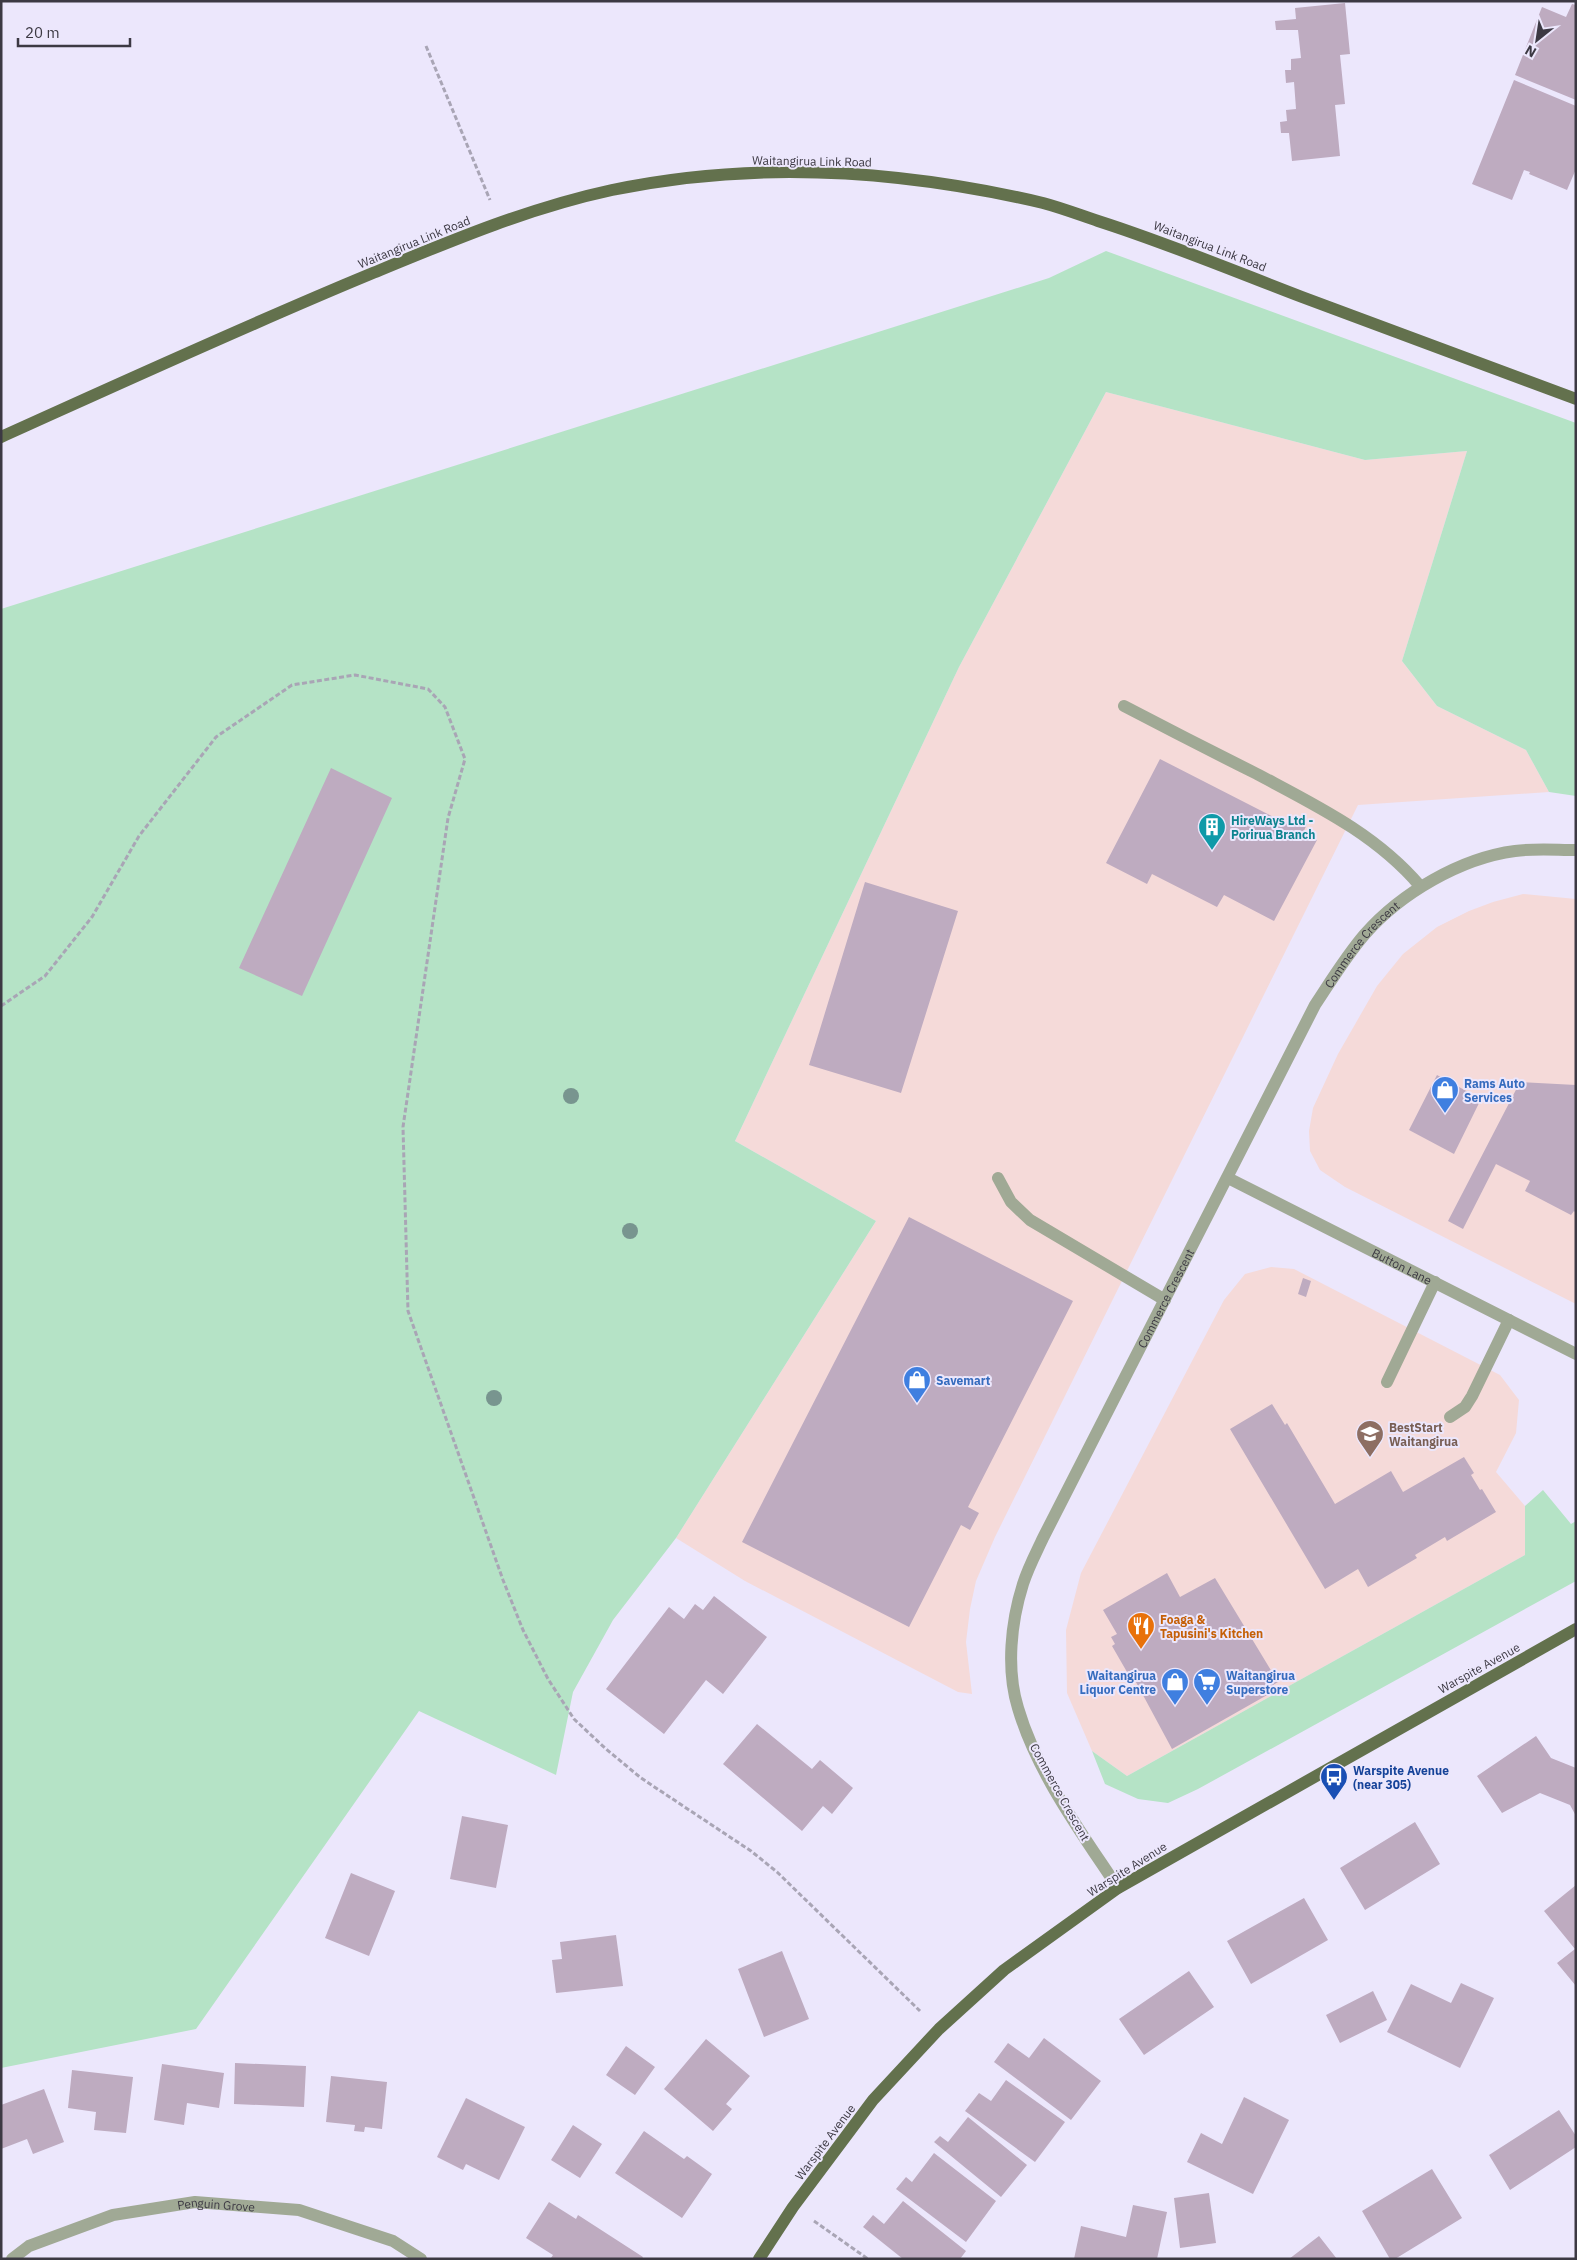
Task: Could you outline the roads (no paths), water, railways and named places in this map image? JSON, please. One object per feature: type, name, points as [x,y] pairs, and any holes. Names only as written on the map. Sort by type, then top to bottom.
[{"type":"main road","name":"Waitangirua Link Road","points":[[1,437],[437,246],[548,206],[614,190],[685,178],[770,172],[852,173],[953,184],[1047,204],[1164,242],[1311,300],[1576,399]]},
{"type":"main road","name":"Warspite Avenue","points":[[759,2259],[793,2207],[873,2100],[939,2029],[1004,1970],[1118,1888],[1576,1629]]},
{"type":"street","points":[[1124,706],[1325,810],[1358,831],[1386,853],[1408,872],[1420,886]]},
{"type":"street","name":"Commerce Crescent","points":[[1118,1888],[1068,1812],[1036,1755],[1018,1708],[1011,1668],[1015,1625],[1023,1582],[1043,1538],[1315,1005],[1365,933],[1398,902],[1420,886],[1475,862],[1515,851],[1576,850]]},
{"type":"street","points":[[998,1178],[1010,1202],[1030,1220],[1165,1300]]},
{"type":"street","name":"Button Lane","points":[[1228,1178],[1576,1354]]},
{"type":"street","points":[[1387,1382],[1435,1282]]},
{"type":"street","points":[[1450,1417],[1465,1407],[1472,1396],[1509,1320]]},
{"type":"street","name":"Penguin Grove","points":[[12,2259],[29,2246],[113,2215],[195,2202],[298,2210],[393,2241],[421,2259]]},
{"type":"place","name":"HireWays Ltd - Porirua Branch","points":[[1212,851]]},
{"type":"place","name":"Rams Auto Services","points":[[1445,1114]]},
{"type":"place","name":"Savemart","points":[[917,1404]]},
{"type":"place","name":"BestStart Waitangirua","points":[[1370,1458]]},
{"type":"place","name":"Foaga & Tapusini's Kitchen","points":[[1141,1650]]},
{"type":"place","name":"Waitangirua Liquor Centre","points":[[1175,1706]]},
{"type":"place","name":"Waitangirua Superstore","points":[[1207,1706]]},
{"type":"place","name":"Warspite Avenue (near 305)","points":[[1334,1801]]}]
